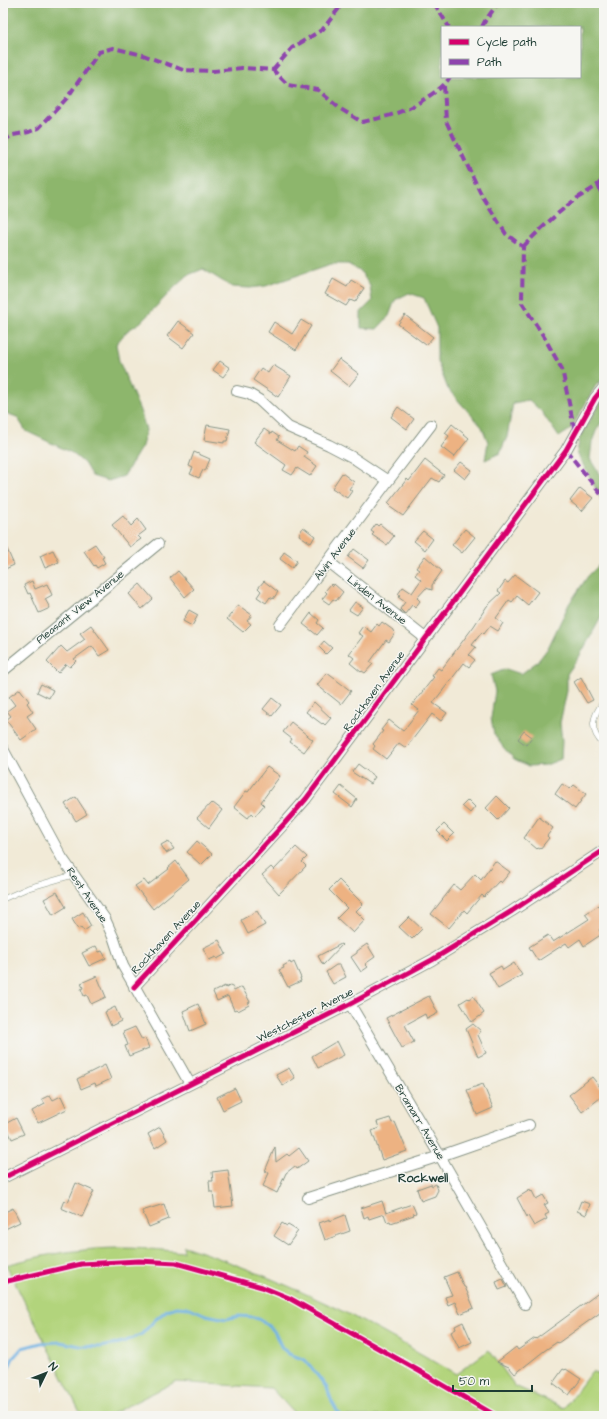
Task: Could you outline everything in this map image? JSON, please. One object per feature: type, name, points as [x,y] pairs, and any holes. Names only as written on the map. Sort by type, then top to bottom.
[{"type":"street","name":"Rockhaven Avenue","points":[[134,987],[306,799],[566,450],[595,398],[604,387]]},
{"type":"street","points":[[237,391],[249,394],[259,400],[288,426],[352,457],[388,481]]},
{"type":"street","name":"Alvin Avenue","points":[[280,625],[431,425]]},
{"type":"street","name":"Pleasant View Avenue","points":[[3,671],[158,544]]},
{"type":"street","name":"Linden Avenue","points":[[329,562],[425,638]]},
{"type":"street","name":"Rest Avenue","points":[[3,749],[62,858],[105,919],[114,939],[123,966],[190,1084]]},
{"type":"street","name":"Westchester Avenue","points":[[3,1178],[350,1004],[432,960],[512,911],[604,850]]},
{"type":"street","name":"Bramarr Avenue","points":[[350,1004],[525,1304]]},
{"type":"street","points":[[308,1198],[440,1156],[529,1125]]},
{"type":"lane","points":[[604,701],[598,708],[594,717],[593,726],[596,735],[604,745]]},
{"type":"lane","points":[[3,899],[28,888],[74,875]]},
{"type":"green space","points":[[3,3],[604,3],[604,379],[596,385],[571,429],[559,437],[541,411],[529,400],[513,403],[507,437],[500,453],[485,460],[488,442],[482,427],[448,389],[437,361],[437,328],[424,298],[409,293],[395,300],[389,316],[377,329],[361,328],[361,312],[372,301],[370,286],[361,272],[348,264],[331,264],[266,286],[250,288],[232,287],[203,269],[188,275],[141,322],[127,331],[116,344],[119,361],[141,413],[146,430],[142,446],[124,476],[108,481],[92,476],[84,463],[72,453],[26,431],[17,417],[3,412]]},
{"type":"green space","points":[[604,397],[604,418],[596,431],[592,442],[590,459],[604,482],[604,504],[577,453],[580,436]]},
{"type":"green space","points":[[604,560],[604,612],[579,657],[567,674],[567,691],[560,723],[562,741],[561,759],[546,765],[529,766],[514,759],[494,734],[491,718],[495,691],[491,675],[506,669],[521,674],[538,661],[548,648],[569,604],[588,576]]},
{"type":"green space","points":[[184,1246],[247,1269],[330,1305],[377,1329],[456,1374],[489,1350],[515,1386],[564,1408],[592,1371],[604,1375],[604,1416],[297,1416],[271,1388],[175,1382],[107,1416],[82,1416],[6,1265],[32,1258],[89,1249],[130,1248],[183,1252]]},
{"type":"building","points":[[333,279],[347,287],[351,280],[364,288],[355,302],[350,300],[346,306],[325,294]]},
{"type":"building","points":[[405,315],[433,337],[426,345],[398,324]]},
{"type":"building","points":[[301,320],[311,326],[296,350],[268,332],[274,322],[292,334]]},
{"type":"building","points":[[178,321],[194,333],[183,348],[167,336]]},
{"type":"building","points":[[339,359],[359,374],[349,386],[330,371]]},
{"type":"building","points":[[220,361],[230,368],[223,377],[213,370]]},
{"type":"building","points":[[273,365],[291,376],[278,397],[253,380],[261,368],[268,373]]},
{"type":"building","points":[[398,407],[414,419],[407,429],[391,417]]},
{"type":"building","points":[[452,424],[469,438],[454,457],[441,447],[449,436],[445,433]]},
{"type":"building","points":[[207,425],[230,429],[227,441],[224,441],[224,443],[204,440]]},
{"type":"building","points":[[264,429],[271,434],[272,432],[279,437],[277,440],[295,451],[298,446],[307,452],[304,457],[317,466],[310,476],[297,468],[292,475],[283,470],[286,465],[254,442]]},
{"type":"building","points":[[194,452],[210,459],[205,471],[203,470],[199,478],[190,474],[193,468],[189,466]]},
{"type":"building","points":[[425,460],[444,475],[439,482],[432,478],[403,516],[390,507],[391,506],[388,503],[407,479],[409,481]]},
{"type":"building","points":[[461,462],[472,470],[465,479],[454,470]]},
{"type":"building","points":[[342,473],[354,482],[349,489],[352,491],[347,498],[332,488]]},
{"type":"building","points":[[580,488],[593,498],[582,511],[570,501]]},
{"type":"building","points":[[123,516],[131,526],[138,519],[146,530],[138,536],[141,539],[130,547],[112,525]]},
{"type":"building","points":[[376,524],[378,526],[380,524],[394,536],[387,545],[372,535],[374,533],[371,531]]},
{"type":"building","points":[[303,527],[315,536],[311,543],[299,535]]},
{"type":"building","points":[[465,529],[475,537],[462,553],[452,545]]},
{"type":"building","points":[[423,531],[433,539],[425,550],[414,541]]},
{"type":"building","points":[[3,540],[14,565],[3,570]]},
{"type":"building","points":[[95,544],[104,557],[102,558],[105,563],[97,568],[84,551]]},
{"type":"building","points":[[354,549],[369,560],[363,568],[348,557]]},
{"type":"building","points":[[53,550],[59,562],[45,568],[40,556]]},
{"type":"building","points":[[284,552],[297,561],[292,568],[280,559]]},
{"type":"building","points":[[425,556],[442,571],[432,585],[432,590],[426,588],[417,598],[420,601],[415,608],[412,605],[405,614],[400,609],[405,602],[398,597],[400,595],[398,594],[403,587],[412,593],[421,580],[415,575],[419,570],[416,568]]},
{"type":"building","points":[[178,571],[194,589],[185,597],[170,578]]},
{"type":"building","points":[[515,575],[538,592],[528,605],[517,596],[512,602],[509,600],[496,618],[503,623],[498,631],[490,626],[484,634],[482,632],[472,645],[476,647],[469,655],[475,660],[469,667],[464,663],[433,703],[447,713],[441,721],[432,714],[406,748],[399,743],[386,759],[373,749],[375,746],[373,744],[383,731],[381,730],[389,720],[403,731],[419,710],[412,705],[434,677],[432,676],[438,668],[441,670],[487,606],[501,593],[498,591],[505,581],[508,583]]},
{"type":"building","points":[[32,581],[35,589],[47,584],[52,595],[45,599],[50,608],[39,613],[30,593],[28,594],[24,585]]},
{"type":"building","points":[[264,581],[278,592],[273,599],[270,597],[266,603],[257,597],[261,591],[258,588]]},
{"type":"building","points":[[140,584],[153,599],[142,609],[129,594]]},
{"type":"building","points":[[331,584],[333,586],[334,584],[343,592],[336,601],[333,599],[329,604],[322,599],[327,593],[325,591]]},
{"type":"building","points":[[355,602],[363,607],[357,615],[349,610]]},
{"type":"building","points":[[238,605],[252,615],[247,621],[251,624],[243,632],[227,619]]},
{"type":"building","points":[[189,610],[198,615],[192,626],[183,621]]},
{"type":"building","points":[[311,613],[319,620],[317,623],[323,628],[317,635],[303,624]]},
{"type":"building","points":[[382,622],[395,633],[389,642],[386,640],[370,662],[373,664],[365,673],[362,671],[361,672],[350,663],[354,658],[349,654],[363,636],[358,633],[363,626],[371,632],[377,624],[379,626]]},
{"type":"building","points":[[91,625],[109,650],[99,656],[92,646],[74,659],[76,661],[70,667],[66,664],[58,673],[47,662],[61,646],[67,652],[85,639],[80,633]]},
{"type":"building","points":[[324,641],[332,648],[326,654],[319,647]]},
{"type":"building","points":[[327,673],[351,691],[341,704],[317,685]]},
{"type":"building","points":[[581,677],[593,700],[587,703],[574,682]]},
{"type":"building","points":[[41,684],[53,690],[49,698],[37,692]]},
{"type":"building","points":[[20,689],[29,701],[27,703],[33,712],[27,716],[36,729],[21,740],[6,720],[11,716],[7,711],[15,705],[9,697]]},
{"type":"building","points":[[272,698],[281,705],[272,716],[263,709]]},
{"type":"building","points":[[314,702],[331,718],[325,725],[306,712]]},
{"type":"building","points":[[291,722],[313,740],[304,752],[290,742],[292,739],[283,732]]},
{"type":"building","points":[[524,731],[532,737],[526,745],[518,739]]},
{"type":"building","points":[[358,764],[375,777],[370,784],[352,772]]},
{"type":"building","points":[[267,767],[280,776],[261,802],[264,805],[255,816],[252,813],[248,818],[234,807],[246,791],[248,792]]},
{"type":"building","points":[[562,784],[570,789],[574,785],[586,794],[575,809],[555,794]]},
{"type":"building","points":[[341,786],[357,799],[352,807],[335,794]]},
{"type":"building","points":[[497,796],[509,808],[498,820],[486,808]]},
{"type":"building","points":[[76,797],[87,814],[76,821],[65,804]]},
{"type":"building","points":[[468,800],[475,807],[470,813],[462,806]]},
{"type":"building","points":[[211,803],[222,810],[209,828],[197,818]]},
{"type":"building","points":[[539,817],[553,828],[547,836],[549,838],[540,849],[537,849],[524,838]]},
{"type":"building","points":[[444,824],[454,834],[447,841],[437,831]]},
{"type":"building","points":[[168,841],[174,849],[166,853],[161,845]]},
{"type":"building","points":[[197,841],[212,854],[201,865],[187,852]]},
{"type":"building","points":[[296,847],[307,857],[302,862],[306,866],[279,894],[262,875],[271,867],[274,870]]},
{"type":"building","points":[[176,861],[189,879],[153,909],[135,886],[144,880],[148,885],[169,869],[168,868]]},
{"type":"building","points":[[495,861],[510,872],[501,883],[499,881],[484,897],[482,895],[467,913],[464,910],[449,928],[431,914],[454,885],[460,890],[475,874],[481,880]]},
{"type":"building","points":[[339,880],[363,904],[356,911],[365,920],[353,933],[337,918],[347,908],[329,890]]},
{"type":"building","points":[[57,892],[66,907],[53,915],[44,899]]},
{"type":"building","points":[[604,902],[604,927],[599,930],[602,934],[584,946],[580,939],[569,947],[566,943],[538,961],[529,947],[548,935],[553,942],[589,919],[585,914]]},
{"type":"building","points":[[257,911],[265,925],[248,934],[241,920]]},
{"type":"building","points":[[83,912],[91,926],[84,931],[81,927],[78,929],[72,919]]},
{"type":"building","points":[[409,917],[422,929],[412,939],[399,927]]},
{"type":"building","points":[[219,940],[226,954],[217,959],[216,957],[209,960],[203,948]]},
{"type":"building","points":[[341,944],[342,945],[323,965],[318,956]]},
{"type":"building","points":[[367,944],[375,957],[365,964],[368,967],[361,972],[351,957]]},
{"type":"building","points":[[96,946],[99,952],[102,951],[106,958],[89,966],[82,953]]},
{"type":"building","points":[[290,962],[291,964],[294,962],[301,981],[288,987],[279,970],[284,968],[283,966]]},
{"type":"building","points":[[514,963],[522,975],[498,989],[489,973],[501,966],[503,970]]},
{"type":"building","points":[[336,965],[340,965],[346,977],[333,984],[326,972]]},
{"type":"building","points":[[97,976],[106,997],[91,1004],[87,995],[84,996],[81,989],[83,988],[81,983]]},
{"type":"building","points":[[231,985],[234,991],[242,987],[250,1002],[248,1003],[249,1005],[238,1011],[236,1009],[234,1010],[228,996],[217,1001],[213,992],[225,986],[226,988]]},
{"type":"building","points":[[429,996],[438,1013],[427,1019],[425,1014],[405,1025],[414,1042],[402,1048],[386,1018]]},
{"type":"building","points":[[473,996],[484,1013],[472,1022],[460,1003]]},
{"type":"building","points":[[198,1004],[206,1024],[190,1031],[183,1011]]},
{"type":"building","points":[[115,1007],[121,1021],[111,1026],[105,1012]]},
{"type":"building","points":[[473,1024],[481,1031],[478,1035],[486,1053],[478,1057],[466,1029]]},
{"type":"building","points":[[135,1027],[142,1040],[145,1038],[149,1048],[129,1056],[125,1046],[128,1045],[123,1032]]},
{"type":"building","points":[[337,1041],[344,1055],[318,1068],[312,1056]]},
{"type":"building","points":[[105,1065],[111,1079],[96,1086],[95,1083],[81,1089],[77,1079]]},
{"type":"building","points":[[289,1068],[295,1078],[283,1086],[276,1075]]},
{"type":"building","points":[[592,1077],[604,1092],[604,1095],[582,1112],[569,1095]]},
{"type":"building","points":[[483,1084],[493,1108],[477,1115],[467,1090]]},
{"type":"building","points":[[235,1088],[241,1101],[223,1110],[217,1097]]},
{"type":"building","points":[[50,1095],[53,1100],[61,1096],[67,1109],[38,1123],[32,1111],[45,1104],[42,1099]]},
{"type":"building","points":[[16,1118],[24,1134],[12,1139],[5,1124]]},
{"type":"building","points":[[390,1118],[392,1123],[395,1122],[407,1151],[382,1160],[372,1131],[379,1128],[377,1122]]},
{"type":"building","points":[[160,1127],[167,1140],[155,1148],[148,1134]]},
{"type":"building","points":[[275,1147],[276,1162],[287,1154],[289,1156],[299,1148],[308,1161],[297,1169],[295,1166],[286,1173],[277,1193],[263,1186],[269,1173],[265,1171]]},
{"type":"building","points":[[228,1170],[233,1206],[215,1208],[213,1192],[210,1192],[209,1181],[213,1181],[212,1172]]},
{"type":"building","points":[[76,1183],[94,1191],[82,1217],[61,1208],[64,1200],[68,1202]]},
{"type":"building","points":[[431,1184],[432,1186],[436,1184],[438,1190],[435,1196],[421,1201],[417,1189]]},
{"type":"building","points":[[530,1190],[536,1199],[543,1195],[548,1203],[544,1205],[549,1213],[545,1215],[547,1219],[534,1226],[528,1216],[527,1217],[517,1198]]},
{"type":"building","points":[[382,1201],[386,1213],[412,1204],[416,1213],[391,1223],[390,1221],[387,1222],[384,1214],[369,1219],[368,1216],[364,1218],[361,1208]]},
{"type":"building","points":[[581,1201],[590,1204],[586,1215],[577,1211]]},
{"type":"building","points":[[164,1204],[169,1219],[149,1227],[142,1211]]},
{"type":"building","points":[[13,1208],[20,1222],[3,1230],[3,1213]]},
{"type":"building","points":[[345,1215],[350,1231],[325,1240],[319,1223],[330,1219],[330,1221]]},
{"type":"building","points":[[282,1223],[298,1231],[288,1245],[274,1236]]},
{"type":"building","points":[[457,1272],[474,1308],[460,1314],[455,1302],[448,1305],[445,1297],[452,1295],[444,1277]]},
{"type":"building","points":[[503,1279],[507,1287],[499,1290],[496,1282]]},
{"type":"building","points":[[604,1289],[604,1310],[558,1343],[557,1342],[544,1351],[515,1374],[509,1367],[497,1362],[516,1347],[518,1350],[535,1338],[536,1339]]},
{"type":"building","points":[[463,1322],[472,1342],[459,1348],[451,1332],[456,1329],[455,1326]]},
{"type":"building","points":[[563,1369],[566,1369],[581,1379],[569,1395],[553,1383]]},
{"type":"waterway","points":[[3,1380],[13,1358],[22,1348],[41,1343],[60,1342],[80,1346],[101,1347],[124,1342],[142,1334],[167,1310],[177,1307],[190,1308],[206,1315],[226,1319],[239,1316],[253,1317],[263,1321],[274,1331],[282,1348],[289,1354],[305,1360],[311,1367],[327,1388],[332,1402],[340,1416]]},
{"type":"marked path","points":[[273,70],[292,48],[323,29],[343,3]]},
{"type":"marked path","points":[[434,3],[448,26]]},
{"type":"marked path","points":[[482,26],[498,3]]},
{"type":"marked path","points":[[3,141],[13,135],[29,132],[39,128],[67,98],[99,52],[113,48],[143,55],[183,70],[213,71],[242,68],[273,70],[288,85],[318,90],[339,108],[362,122],[405,110],[413,106],[438,90],[449,78]]},
{"type":"marked path","points":[[444,86],[446,121],[482,196],[506,234],[523,247],[522,303],[562,369],[575,432]]},
{"type":"marked path","points":[[523,247],[540,229],[576,199],[597,186],[604,178]]},
{"type":"marked path","points":[[598,185],[604,199]]},
{"type":"marked path","points":[[566,450],[604,498]]},
{"type":"cycle path","points":[[134,987],[306,799],[566,450],[595,398],[604,387]]},
{"type":"cycle path","points":[[3,1178],[350,1004],[432,960],[512,911],[604,850]]},
{"type":"cycle path","points":[[3,1282],[81,1264],[139,1261],[176,1263],[262,1287],[289,1298],[496,1416]]},
{"type":"district","name":"Rockwell","points":[[423,1178]]}]
